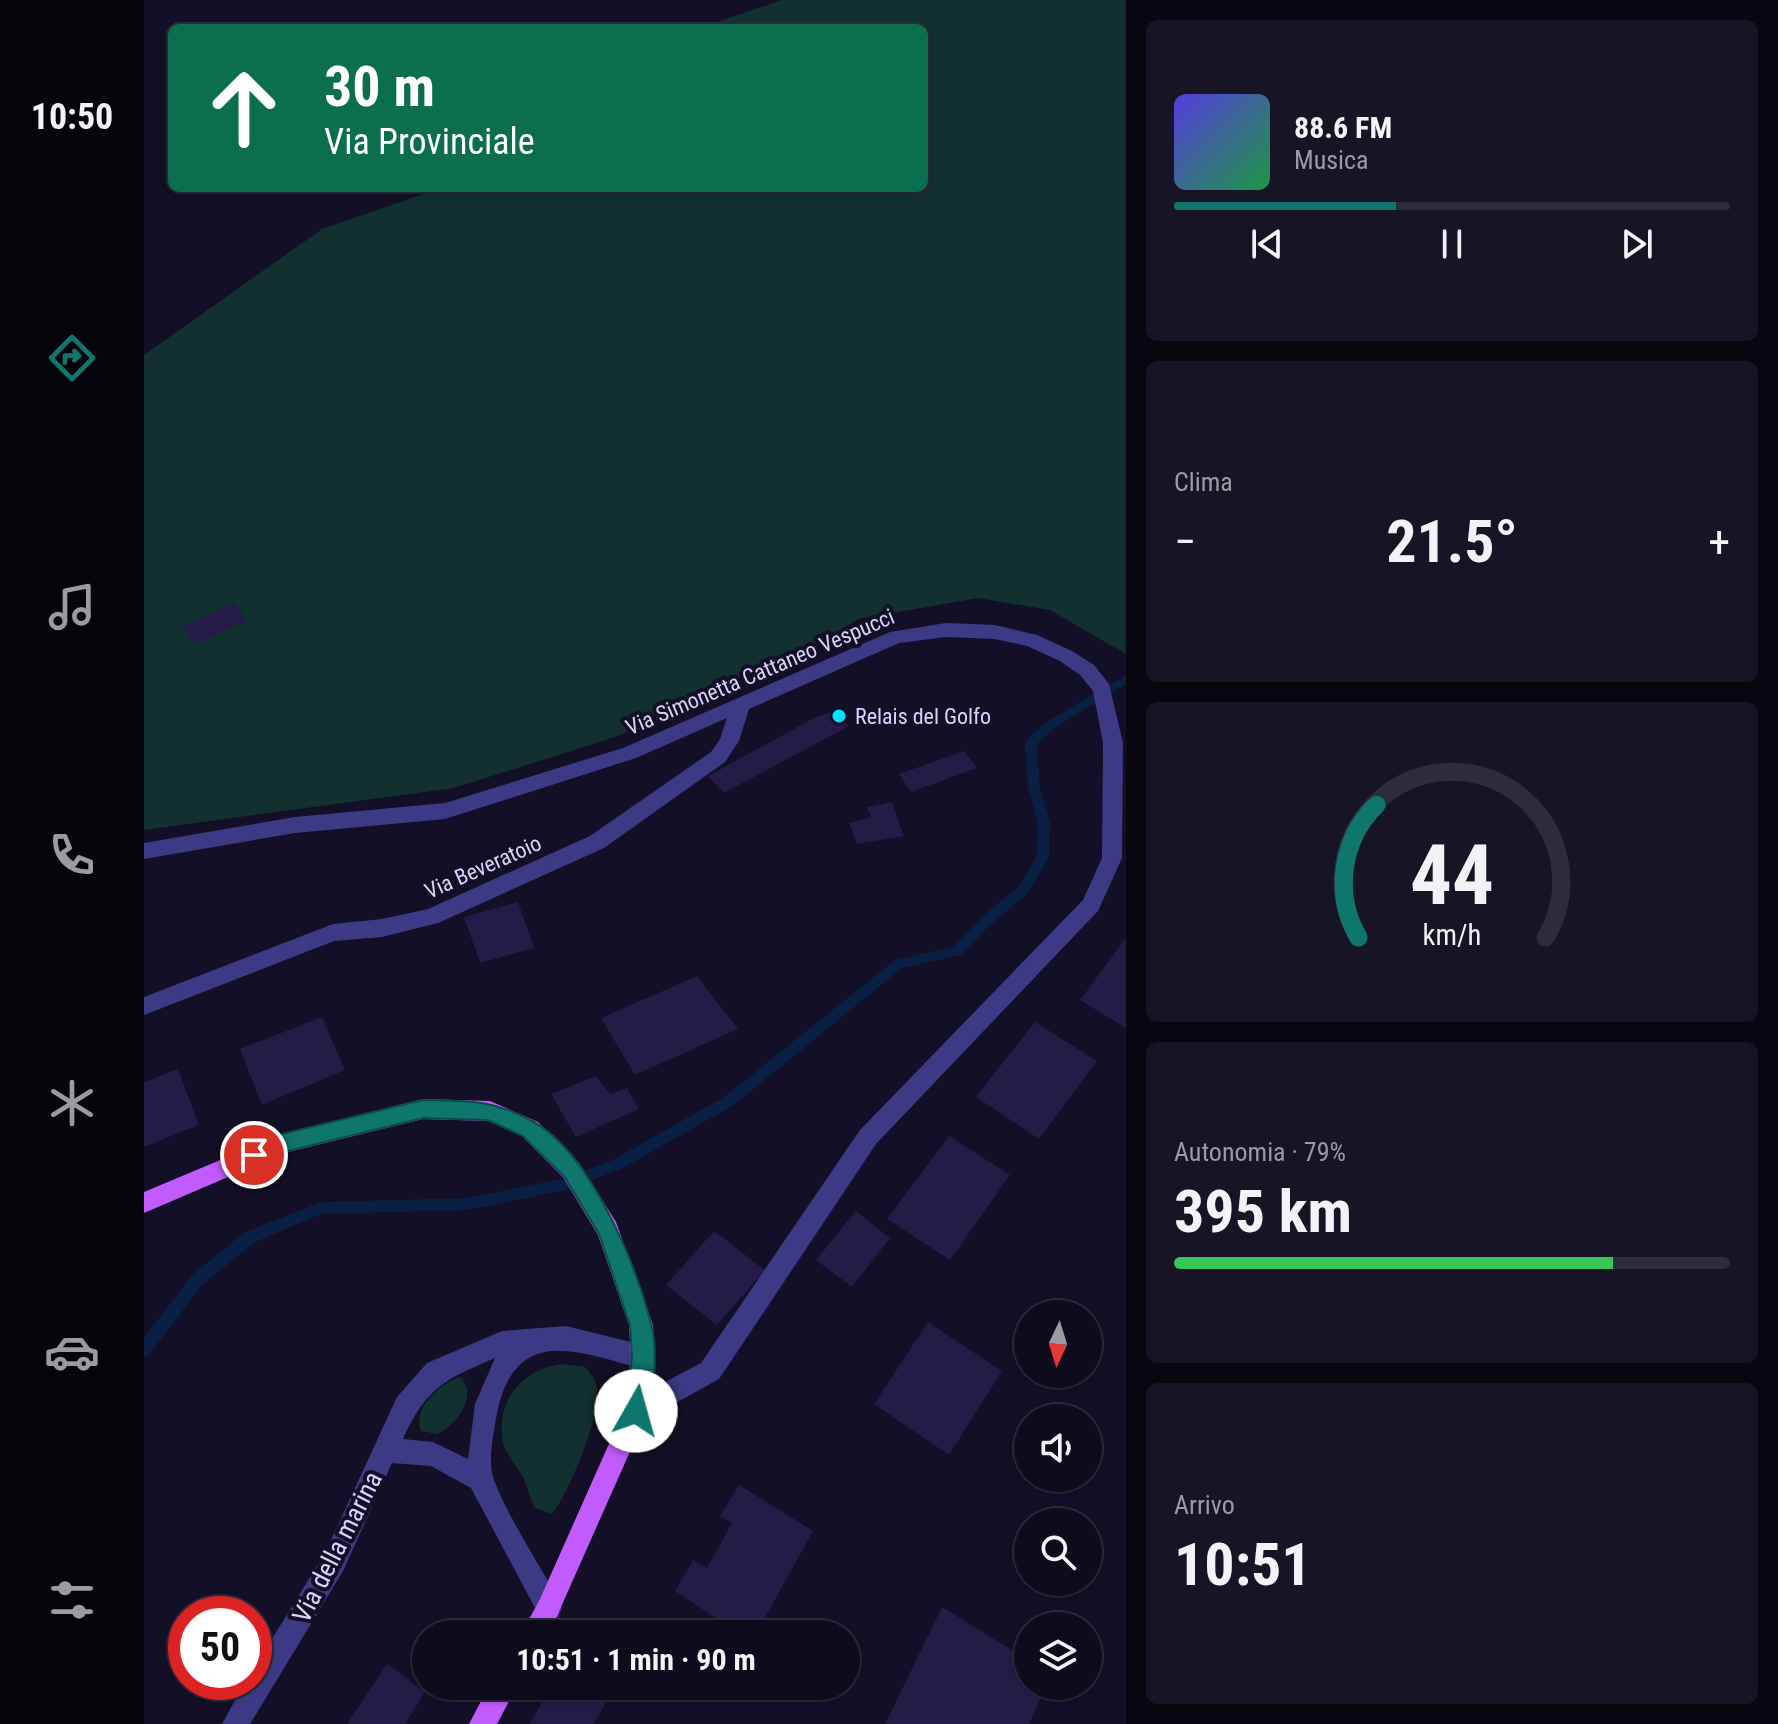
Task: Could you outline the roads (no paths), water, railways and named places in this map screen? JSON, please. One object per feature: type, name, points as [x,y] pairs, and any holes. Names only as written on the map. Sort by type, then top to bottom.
[{"type":"main road","points":[[144,1203],[282,1144],[423,1109],[490,1111],[530,1129],[571,1170],[608,1230],[641,1325],[643,1357],[636,1411],[542,1620]]},
{"type":"main road","points":[[482,1724],[496,1700]]},
{"type":"street","name":"Via Simonetta Cattaneo Vespucci","points":[[144,851],[295,825],[445,811],[629,753],[896,637],[946,630],[995,632],[1031,640],[1087,670],[1102,689],[1113,743],[1112,858],[1091,905],[868,1137],[710,1371],[636,1411]]},
{"type":"street","name":"Via Beveratoio","points":[[144,1006],[333,933],[382,928],[431,917],[597,842],[718,757],[729,741],[742,703]]},
{"type":"street","points":[[1113,743],[1126,716]]},
{"type":"street","name":"Via della marina","points":[[235,1724],[334,1562],[406,1406],[436,1371],[502,1343],[566,1337],[643,1357]]},
{"type":"street","points":[[534,1340],[506,1361],[494,1385],[480,1439],[480,1479],[549,1608]]},
{"type":"street","points":[[385,1450],[433,1454],[480,1479]]},
{"type":"waterway","points":[[144,1350],[197,1280],[250,1237],[321,1208],[467,1204],[567,1184],[618,1164],[729,1101],[899,964],[957,951],[1024,889],[1043,857],[1044,823],[1034,788],[1031,742],[1052,724],[1126,679]]},
{"type":"place","name":"Relais del Golfo","points":[[839,716]]}]
